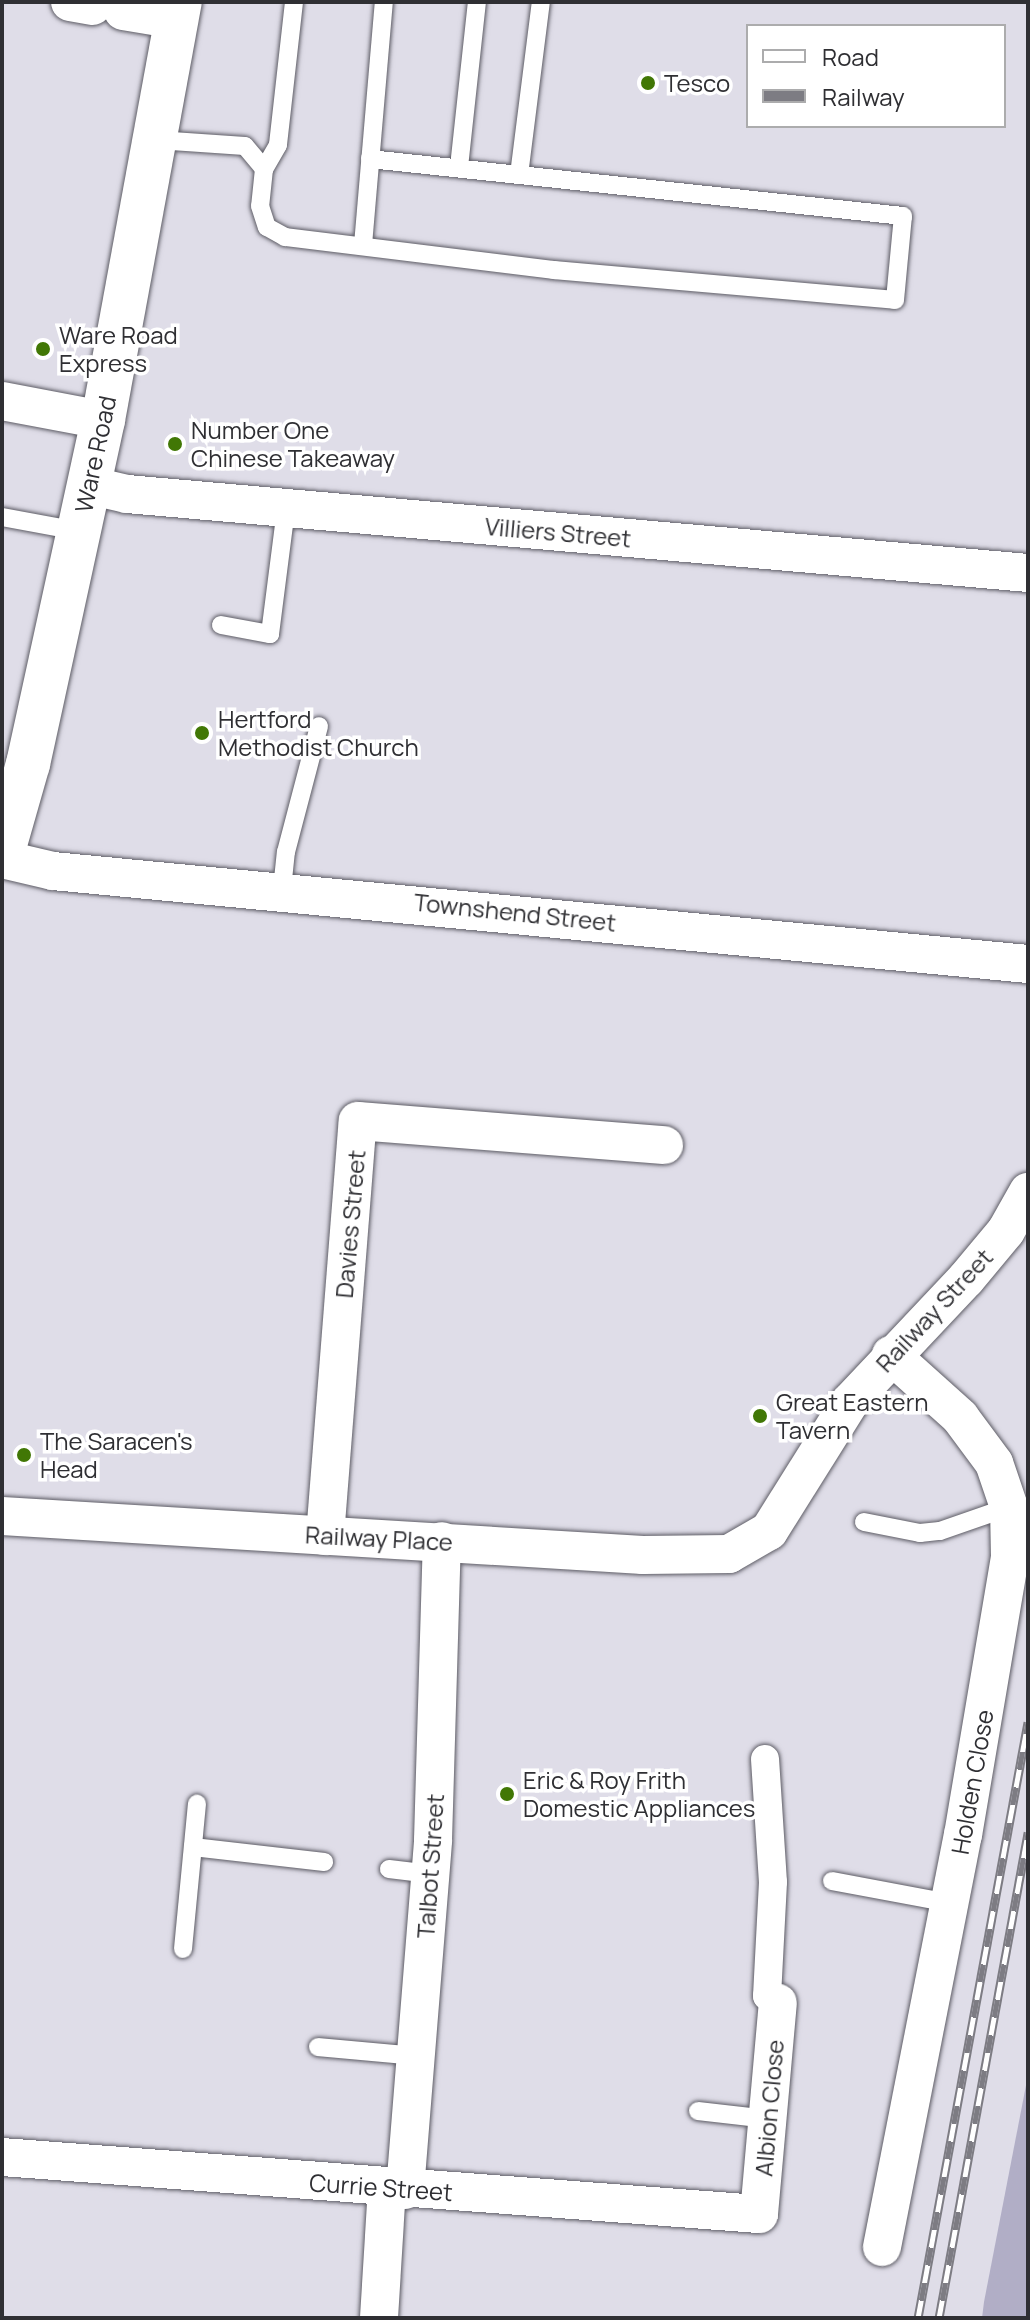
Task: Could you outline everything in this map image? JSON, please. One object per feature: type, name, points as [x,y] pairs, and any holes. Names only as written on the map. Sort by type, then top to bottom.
[{"type":"main road","name":"Ware Road","points":[[2,857],[28,764],[103,420],[157,140],[178,11]]},
{"type":"street","points":[[95,6],[178,11]]},
{"type":"street","points":[[2,401],[103,420]]},
{"type":"street","name":"Villiers Street","points":[[88,485],[127,494],[286,509],[1028,573]]},
{"type":"street","name":"Townshend Street","points":[[2,857],[53,871],[282,889],[1028,964]]},
{"type":"street","name":"Davies Street","points":[[325,1536],[358,1121],[664,1145]]},
{"type":"street","name":"Railway Street","points":[[754,1543],[788,1506],[850,1402],[891,1355],[966,1279],[1006,1231],[1028,1192]]},
{"type":"street","name":"Holden Close","points":[[882,2247],[950,1903],[1010,1557],[1009,1507],[994,1463],[960,1417],[891,1355]]},
{"type":"street","name":"Railway Place","points":[[2,1516],[697,1556],[729,1554],[754,1543]]},
{"type":"street","name":"Talbot Street","points":[[379,2318],[416,2056],[431,1874],[442,1541]]},
{"type":"street","points":[[765,1759],[773,1882],[767,1996],[778,2003]]},
{"type":"street","name":"Albion Close","points":[[759,2214],[778,2003]]},
{"type":"street","name":"Currie Street","points":[[2,2157],[759,2214]]},
{"type":"lane","points":[[294,2],[278,145],[264,169],[260,206],[267,227],[285,237],[554,270],[895,300],[903,216],[370,159]]},
{"type":"lane","points":[[363,245],[384,2]]},
{"type":"lane","points":[[459,167],[477,2]]},
{"type":"lane","points":[[519,175],[541,2]]},
{"type":"lane","points":[[157,140],[245,146],[264,169]]},
{"type":"lane","points":[[221,625],[270,634],[286,509]]},
{"type":"lane","points":[[2,517],[78,531]]},
{"type":"lane","points":[[282,889],[286,852],[319,726]]},
{"type":"lane","points":[[864,1522],[920,1533],[940,1531],[1009,1507]]},
{"type":"lane","points":[[183,1949],[197,1804]]},
{"type":"lane","points":[[193,1847],[324,1862]]},
{"type":"lane","points":[[389,1869],[431,1874]]},
{"type":"lane","points":[[832,1881],[950,1903]]},
{"type":"lane","points":[[318,2047],[416,2056]]},
{"type":"lane","points":[[698,2111],[768,2119]]},
{"type":"shaded area","points":[[1028,2075],[1028,2318],[982,2318],[984,2302]]},
{"type":"railway","points":[[918,2318],[1028,1722]]},
{"type":"railway","points":[[939,2318],[1028,1832]]},
{"type":"place","name":"Tesco","points":[[648,83]]},
{"type":"place","name":"Ware Road Express","points":[[43,349]]},
{"type":"place","name":"Number One Chinese Takeaway","points":[[175,444]]},
{"type":"place","name":"Hertford Methodist Church","points":[[202,733]]},
{"type":"place","name":"Great Eastern Tavern","points":[[760,1416]]},
{"type":"place","name":"The Saracen's Head","points":[[24,1455]]},
{"type":"place","name":"Eric & Roy Frith Domestic Appliances","points":[[507,1794]]}]
